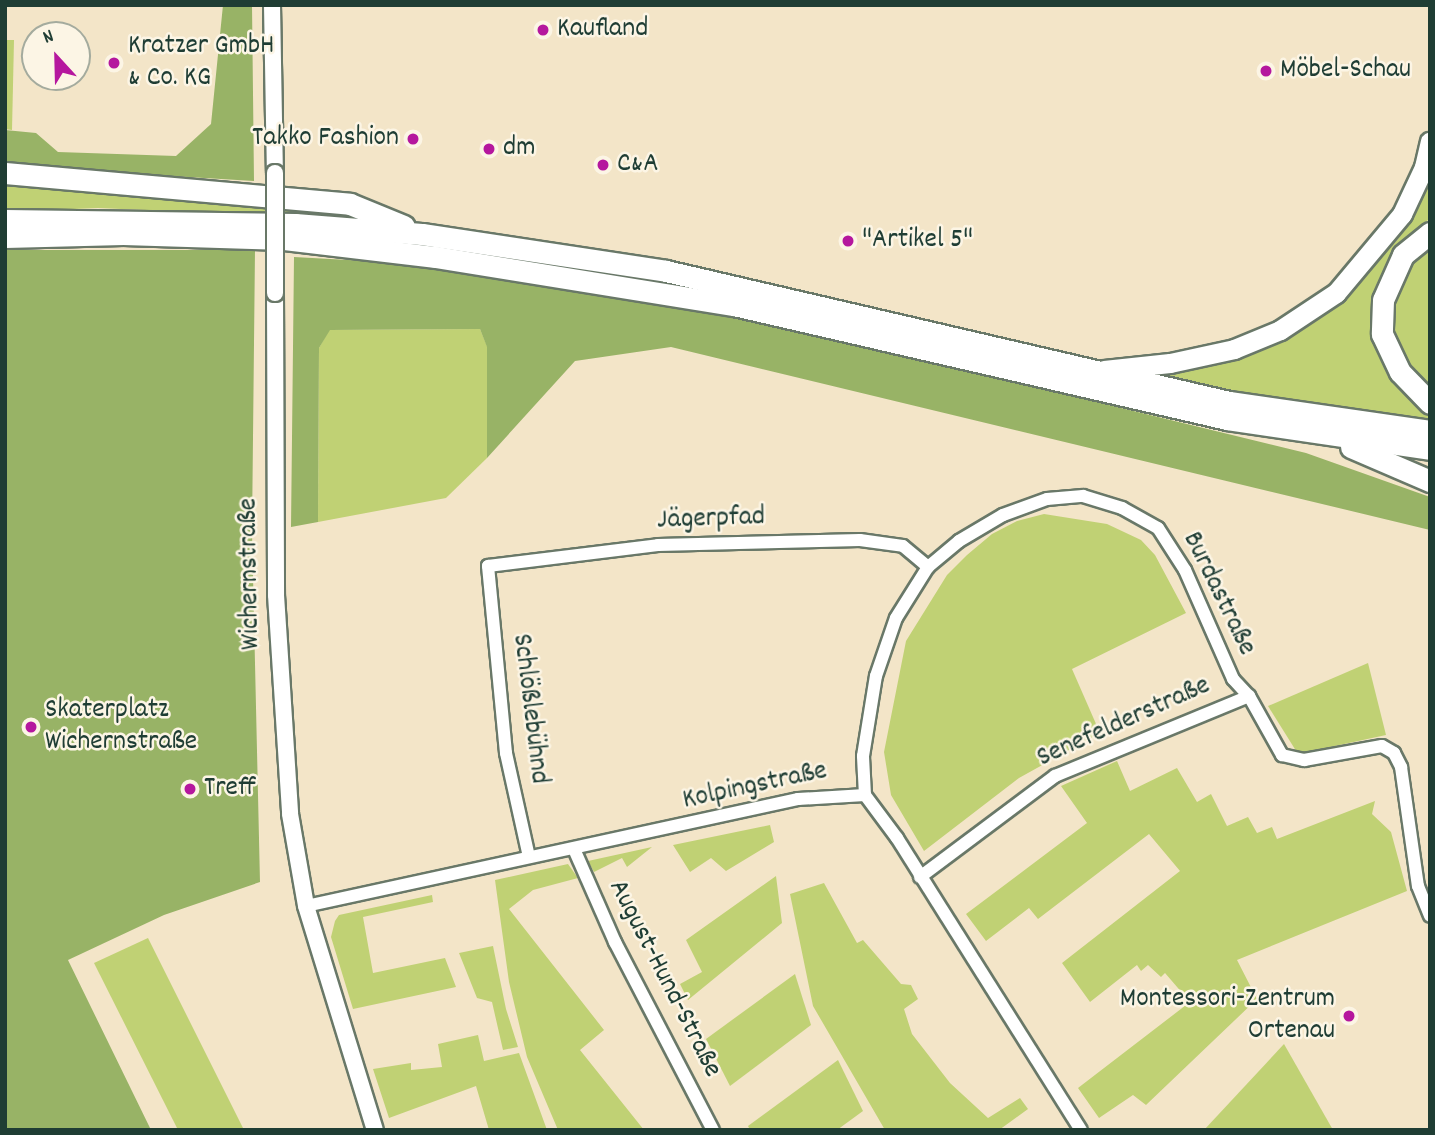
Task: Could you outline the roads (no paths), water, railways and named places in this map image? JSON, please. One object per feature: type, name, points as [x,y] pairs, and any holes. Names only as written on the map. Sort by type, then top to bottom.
[{"type":"highway","points":[[5,173],[350,204],[422,234]]},
{"type":"highway","points":[[5,220],[282,223],[422,234],[680,274],[1090,372],[1241,405],[1430,431]]},
{"type":"highway","points":[[1430,233],[1403,255],[1383,300],[1382,334],[1400,372],[1430,403]]},
{"type":"highway","points":[[5,237],[284,239],[436,257],[734,305],[1227,419],[1330,438],[1430,449]]},
{"type":"highway","points":[[1330,438],[1430,481]]},
{"type":"main road","points":[[1090,372],[1170,363],[1234,349],[1280,330],[1336,293],[1402,214],[1424,167],[1430,142]]},
{"type":"street","name":"Wichernstraße","points":[[272,5],[279,696],[290,814],[306,906],[375,1130]]},
{"type":"street","name":"Burdastraße","points":[[865,795],[863,756],[876,676],[897,618],[928,567],[959,541],[1003,515],[1047,499],[1083,496],[1122,508],[1158,528],[1185,570],[1233,679],[1249,696],[1287,759],[1304,760],[1382,747],[1394,753],[1401,766],[1418,886],[1430,916]]},
{"type":"street","name":"Jägerpfad","points":[[488,566],[658,545],[860,540],[903,546],[928,567]]},
{"type":"street","name":"Schlößlebühnd","points":[[488,566],[506,753],[529,857]]},
{"type":"street","name":"Senefelderstraße","points":[[920,877],[1055,776],[1249,696]]},
{"type":"street","name":"Kolpingstraße","points":[[306,906],[798,799],[865,795],[1081,1130]]},
{"type":"street","name":"August-Hund-Straße","points":[[574,849],[615,942],[713,1130]]},
{"type":"place","name":"Kaufland","points":[[543,30]]},
{"type":"place","name":"Kratzer GmbH & Co. KG","points":[[114,63]]},
{"type":"place","name":"Möbel-Schau","points":[[1266,71]]},
{"type":"place","name":"Takko Fashion","points":[[413,139]]},
{"type":"place","name":"dm","points":[[489,149]]},
{"type":"place","name":"C&A","points":[[603,165]]},
{"type":"place","name":"\"Artikel 5\"","points":[[848,241]]},
{"type":"place","name":"Skaterplatz Wichernstraße","points":[[31,727]]},
{"type":"place","name":"Treff","points":[[190,789]]},
{"type":"place","name":"Montessori-Zentrum Ortenau","points":[[1349,1016]]}]
